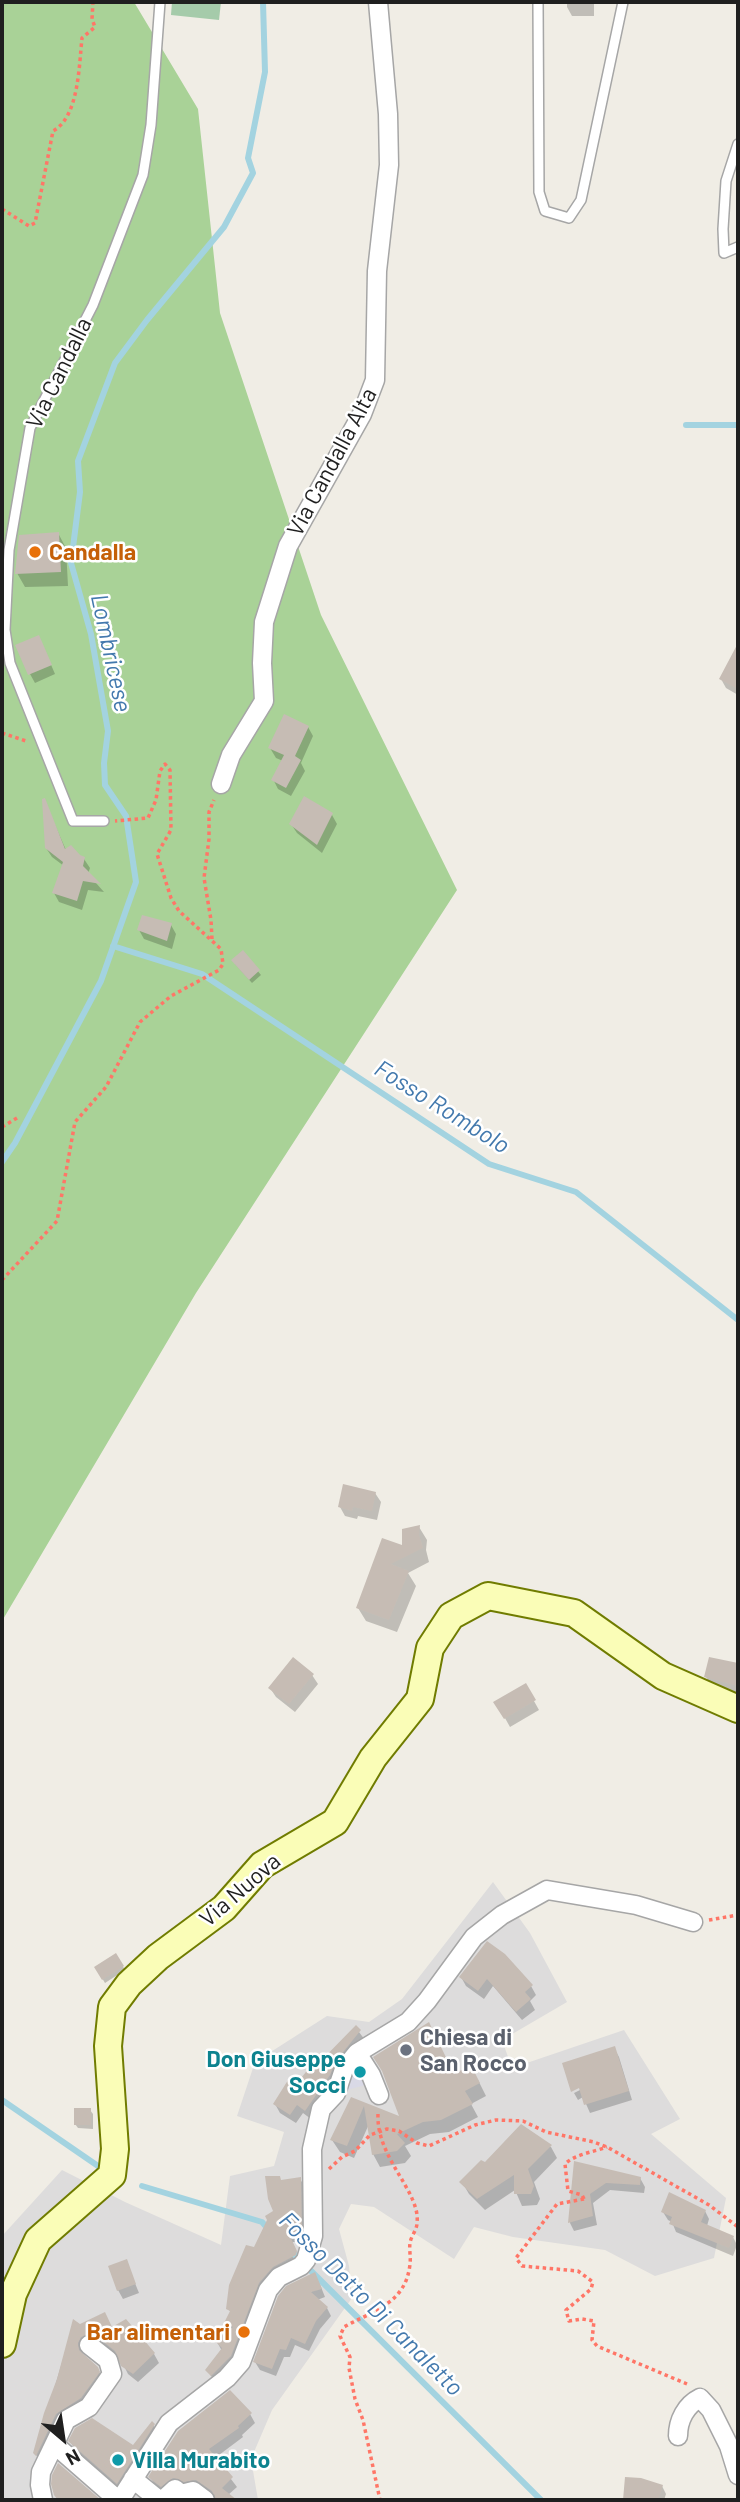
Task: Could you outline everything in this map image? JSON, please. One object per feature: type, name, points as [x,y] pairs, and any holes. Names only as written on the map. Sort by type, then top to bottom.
[{"type":"street","name":"Via Candalla Alta","points":[[222,784],[231,755],[264,701],[264,622],[288,546],[362,414],[375,380],[377,271],[389,165],[388,114],[378,2]]},
{"type":"street","name":"Via Nuova","points":[[2,2344],[13,2294],[38,2240],[112,2175],[116,2149],[108,2046],[112,2007],[129,1984],[158,1957],[224,1908],[262,1865],[335,1822],[373,1758],[420,1699],[430,1648],[452,1616],[488,1596],[574,1613],[663,1676],[738,1709]]},
{"type":"street","points":[[55,2445],[119,2500],[170,2423],[227,2378],[242,2362],[268,2290],[279,2277],[302,2266],[306,2260],[313,2236],[312,2149],[321,2109],[336,2093],[344,2069],[357,2053],[408,2022],[427,2001],[474,1937],[502,1915],[547,1890],[636,1905],[693,1923]]},
{"type":"street","points":[[357,2053],[371,2075],[379,2095]]},
{"type":"street","points":[[43,2500],[41,2472],[66,2420],[89,2407],[112,2374],[108,2360],[89,2345]]},
{"type":"street","points":[[678,2436],[685,2412],[700,2398],[711,2410],[729,2446],[738,2475]]},
{"type":"street","points":[[132,2479],[161,2500],[175,2489],[181,2494],[193,2491],[205,2500]]},
{"type":"lane","name":"Via Candalla","points":[[104,821],[73,821],[10,663],[5,630],[9,550],[30,428],[93,305],[143,176],[151,125],[160,2]]},
{"type":"lane","points":[[538,2],[538,192],[545,211],[569,218],[581,200],[623,2]]},
{"type":"lane","points":[[738,144],[726,181],[724,253],[738,247]]},
{"type":"path","points":[[2,209],[29,226],[35,223],[53,131],[62,126],[74,101],[82,38],[94,27],[93,2]]},
{"type":"path","points":[[2,733],[45,747]]},
{"type":"path","points":[[2,1280],[57,1221],[75,1122],[106,1087],[140,1022],[171,996],[219,970],[223,964],[221,949],[175,905],[157,854],[171,830],[170,770],[165,764],[160,771],[156,800],[148,818],[119,821]]},
{"type":"path","points":[[212,939],[204,878],[209,811],[222,784]]},
{"type":"path","points":[[2,1127],[17,1118]]},
{"type":"path","points":[[693,1923],[738,1915]]},
{"type":"path","points":[[314,2200],[329,2168],[355,2151],[370,2135],[387,2129],[399,2131],[417,2143],[429,2146],[475,2125],[496,2120],[523,2121],[546,2132],[607,2147],[709,2205],[738,2227]]},
{"type":"path","points":[[379,2132],[390,2163],[415,2207],[418,2224],[410,2240],[410,2265],[405,2284],[378,2311],[344,2327],[340,2336],[350,2357],[349,2368],[355,2399],[363,2420],[380,2500]]},
{"type":"path","points":[[607,2147],[571,2158],[565,2164],[568,2191],[582,2195],[584,2199],[556,2204],[516,2258],[522,2266],[578,2271],[593,2282],[590,2290],[566,2310],[569,2321],[594,2321],[592,2340],[597,2346],[705,2392],[700,2398]]},
{"type":"shaded area","points":[[493,1882],[530,1933],[567,2002],[502,2040],[512,2068],[624,2030],[680,2119],[651,2134],[726,2198],[714,2258],[655,2276],[605,2250],[513,2237],[474,2227],[454,2259],[374,2207],[351,2204],[339,2229],[349,2266],[352,2298],[272,2410],[251,2459],[258,2500],[2,2500],[2,2236],[62,2170],[221,2245],[230,2176],[274,2166],[284,2132],[237,2116],[255,2062],[327,2016],[369,2022],[402,1999]]},
{"type":"shaded area","name":"Don Giuseppe Socci","points":[[350,2063],[380,2081],[336,2093]]},
{"type":"green space","points":[[2,2],[134,2],[198,109],[220,313],[321,615],[457,890],[196,1293],[2,1621]]},
{"type":"green space","points":[[172,2],[221,2],[219,20],[171,15]]},
{"type":"building","points":[[59,532],[61,572],[15,574],[19,535]]},
{"type":"building","points":[[39,635],[52,665],[28,675],[15,645]]},
{"type":"building","points":[[738,643],[738,689],[719,679]]},
{"type":"building","points":[[284,714],[309,726],[295,756],[301,760],[286,788],[271,780],[284,755],[268,748]]},
{"type":"building","points":[[304,796],[333,813],[317,845],[289,824]]},
{"type":"building","points":[[45,798],[65,849],[71,845],[85,857],[83,866],[101,884],[83,881],[77,901],[52,893],[63,862],[45,848],[42,799]]},
{"type":"building","points":[[142,915],[172,923],[167,941],[137,930]]},
{"type":"building","points":[[243,950],[260,970],[249,980],[231,960]]},
{"type":"building","points":[[343,1484],[376,1492],[372,1511],[353,1507],[352,1511],[338,1507]]},
{"type":"building","points":[[420,1525],[419,1535],[423,1548],[391,1564],[409,1571],[389,1620],[356,1608],[382,1538],[402,1545],[402,1529]]},
{"type":"building","points":[[293,1657],[314,1674],[289,1704],[268,1688]]},
{"type":"building","points":[[709,1657],[738,1663],[738,1686],[704,1677]]},
{"type":"building","points":[[526,1683],[536,1700],[504,1719],[493,1702]]},
{"type":"building","points":[[487,1941],[505,1954],[533,1985],[525,1992],[531,1999],[516,2012],[487,1979],[478,1991],[459,1977]]},
{"type":"building","points":[[116,1953],[124,1966],[102,1980],[94,1967]]},
{"type":"building","points":[[429,2022],[454,2074],[471,2065],[480,2083],[465,2091],[473,2104],[441,2120],[423,2122],[397,2134],[405,2143],[397,2151],[372,2155],[364,2106],[347,2146],[330,2140],[351,2097],[399,2116],[382,2071],[373,2057]]},
{"type":"building","points":[[356,2025],[361,2030],[335,2062],[330,2075],[305,2111],[297,2105],[290,2115],[273,2104],[290,2077],[298,2082],[309,2068],[312,2070]]},
{"type":"building","points":[[615,2046],[629,2091],[584,2105],[579,2088],[571,2092],[562,2063]]},
{"type":"building","points":[[74,2108],[91,2108],[91,2125],[74,2125]]},
{"type":"building","points":[[521,2124],[552,2145],[528,2169],[534,2186],[531,2194],[514,2194],[514,2175],[477,2199],[459,2182],[481,2160],[485,2162]]},
{"type":"building","points":[[574,2161],[641,2177],[640,2185],[606,2183],[590,2194],[593,2216],[568,2223]]},
{"type":"building","points":[[265,2176],[280,2176],[281,2180],[301,2177],[302,2234],[289,2234],[297,2251],[296,2255],[273,2267],[259,2283],[231,2356],[211,2376],[205,2370],[222,2348],[215,2341],[233,2327],[224,2323],[230,2311],[226,2309],[229,2285],[246,2245],[254,2247],[267,2220],[265,2216],[273,2211],[268,2199]]},
{"type":"building","points":[[669,2192],[706,2210],[701,2222],[734,2236],[729,2248],[669,2224],[672,2217],[661,2212]]},
{"type":"building","points":[[127,2259],[136,2284],[117,2291],[108,2266]]},
{"type":"building","points":[[315,2272],[322,2289],[311,2292],[328,2307],[316,2321],[305,2344],[291,2338],[286,2350],[280,2349],[272,2369],[253,2362],[278,2296],[286,2286]]},
{"type":"building","points":[[105,2312],[112,2327],[126,2319],[155,2353],[133,2374],[121,2366],[115,2351],[96,2336],[90,2334],[81,2337],[79,2350],[100,2372],[81,2398],[56,2414],[36,2456],[33,2453],[73,2319],[80,2324]]},
{"type":"building","points":[[230,2390],[252,2413],[239,2428],[209,2449],[233,2477],[222,2488],[237,2500],[216,2500],[212,2491],[196,2480],[184,2482],[173,2478],[161,2487],[148,2477],[178,2431]]},
{"type":"building","points":[[92,2418],[133,2445],[152,2421],[155,2424],[117,2484],[68,2441],[75,2428]]},
{"type":"building","points":[[58,2463],[101,2500],[58,2500],[51,2484]]},
{"type":"building","points":[[625,2477],[641,2478],[663,2485],[658,2500],[623,2500]]},
{"type":"waterway","name":"Lombricese","points":[[2,1162],[15,1143],[101,981],[136,882],[126,816],[105,785],[104,763],[108,731],[91,634],[71,563],[80,492],[78,461],[115,363],[224,227],[253,173],[248,158],[265,72],[263,2]]},
{"type":"waterway","points":[[686,425],[738,425]]},
{"type":"waterway","name":"Fosso Rombolo","points":[[113,946],[202,974],[489,1164],[576,1192],[738,1320]]},
{"type":"waterway","name":"Fosso Detto Di Canaletto","points":[[2,2100],[98,2166]]},
{"type":"waterway","name":"Fosso Detto Di Canaletto","points":[[142,2186],[262,2222],[269,2230]]},
{"type":"waterway","name":"Fosso Detto Di Canaletto","points":[[290,2250],[541,2500]]},
{"type":"place","name":"Candalla","points":[[35,552]]},
{"type":"place","name":"Chiesa di San Rocco","points":[[406,2050]]},
{"type":"place","name":"Don Giuseppe Socci","points":[[360,2072]]},
{"type":"place","name":"Bar alimentari","points":[[244,2332]]},
{"type":"place","name":"Villa Murabito","points":[[118,2460]]}]
